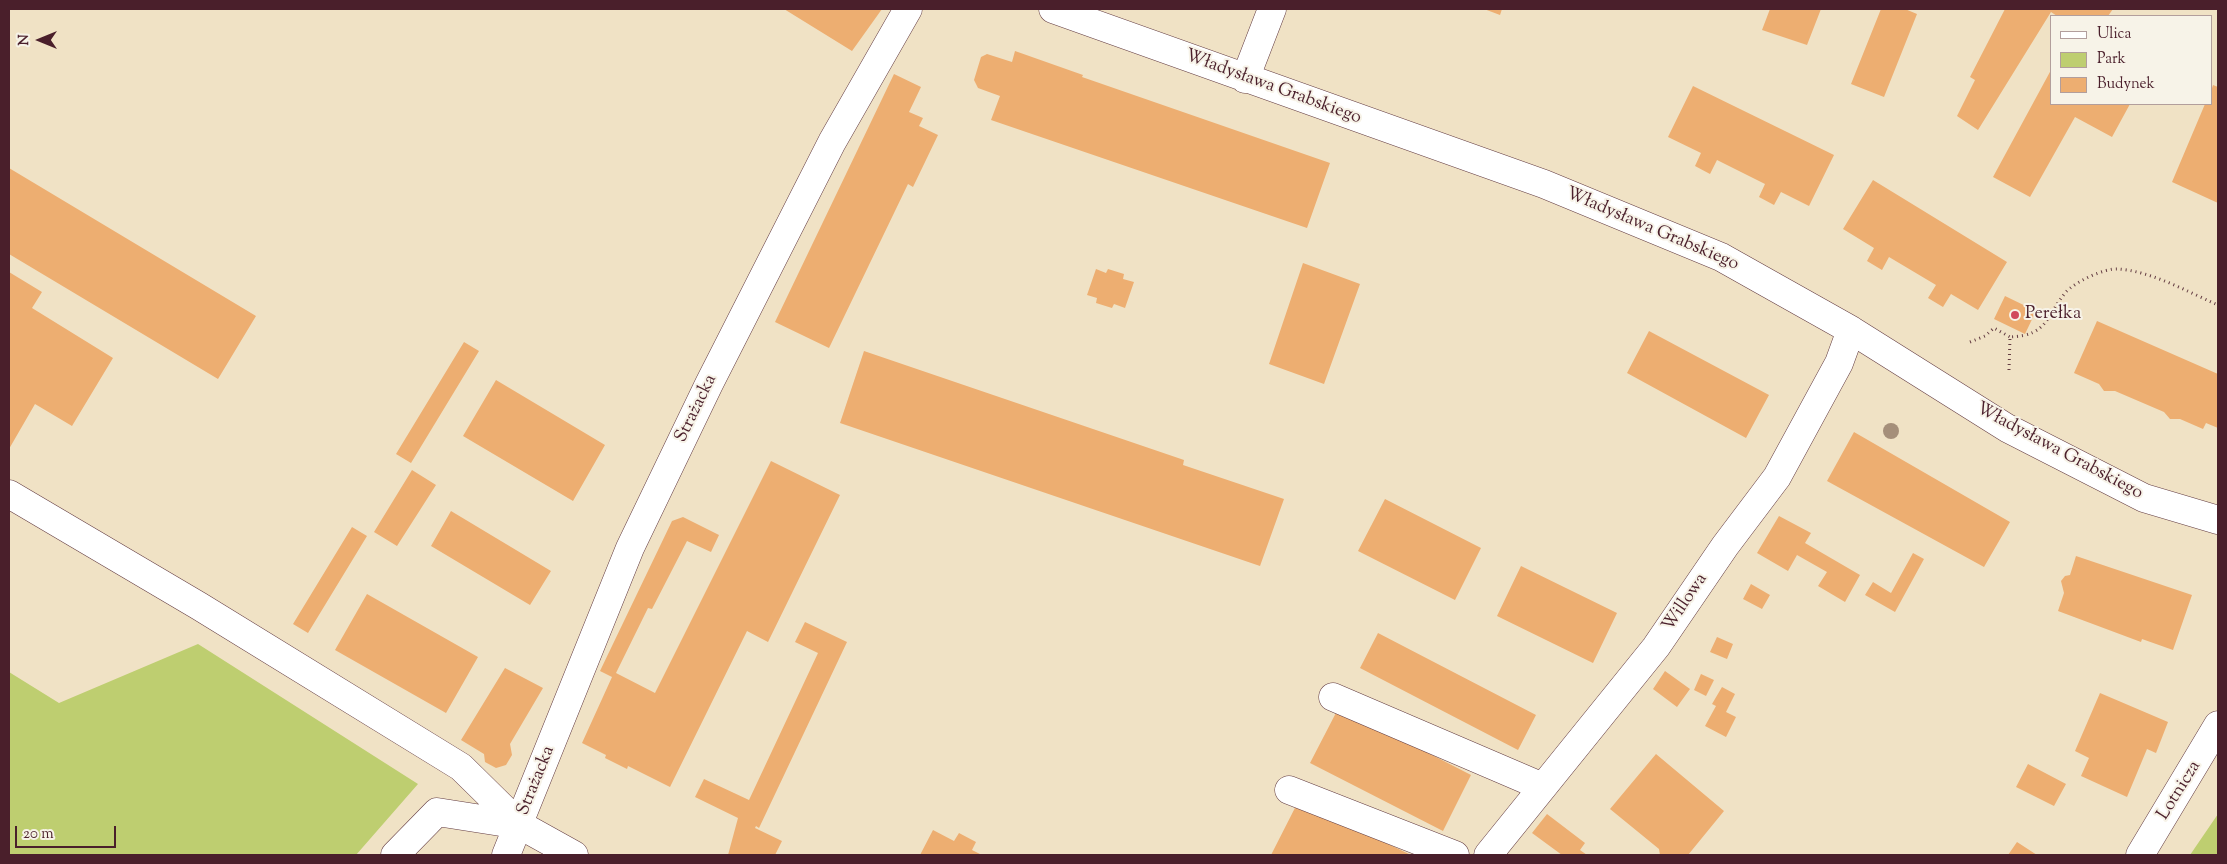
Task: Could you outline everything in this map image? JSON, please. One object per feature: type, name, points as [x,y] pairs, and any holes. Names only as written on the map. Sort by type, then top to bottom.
[{"type":"street","name":"Strażacka","points":[[506,855],[520,825],[630,548],[818,168],[908,9]]},
{"type":"street","name":"Władysława Grabskiego","points":[[1053,9],[1544,184],[1721,257],[1851,330],[2007,428],[2144,498],[2218,520]]},
{"type":"street","points":[[1245,79],[1272,9]]},
{"type":"street","name":"Willowa","points":[[1488,855],[1656,647],[1725,546],[1777,477],[1840,363],[1851,330]]},
{"type":"street","points":[[9,494],[199,606],[461,767],[520,825],[574,855]]},
{"type":"street","points":[[1333,697],[1542,787]]},
{"type":"street","name":"Lotnicza","points":[[2140,855],[2218,725]]},
{"type":"street","points":[[1289,790],[1455,855]]},
{"type":"street","points":[[395,855],[437,812],[520,825]]},
{"type":"path","points":[[1970,342],[1986,336],[1994,328],[2010,337],[2028,336],[2045,324],[2067,291],[2086,278],[2116,268],[2160,279],[2218,306]]},
{"type":"path","points":[[2009,370],[2010,337]]},
{"type":"green space","points":[[198,644],[418,784],[356,855],[9,855],[9,672],[59,703]]},
{"type":"green space","points":[[2218,814],[2218,855],[2190,855]]},
{"type":"building","points":[[784,9],[882,9],[852,51]]},
{"type":"building","points":[[1484,9],[1502,9],[1500,15]]},
{"type":"building","points":[[1770,9],[1821,9],[1807,45],[1762,30]]},
{"type":"building","points":[[1881,9],[1905,9],[1917,14],[1884,97],[1851,84]]},
{"type":"building","points":[[2005,9],[2113,9],[2109,15],[2056,15],[2051,12],[1978,130],[1957,116],[1975,80],[1970,77]]},
{"type":"building","points":[[1015,51],[1083,75],[1082,77],[1330,163],[1307,228],[991,120],[1000,96],[978,88],[974,80],[981,57],[987,54],[1012,62]]},
{"type":"building","points":[[2050,72],[2050,105],[2129,105],[2112,137],[2075,117],[2030,197],[1993,177]]},
{"type":"building","points":[[894,74],[921,87],[909,112],[923,118],[919,126],[938,135],[913,187],[908,184],[829,348],[775,322]]},
{"type":"building","points":[[2213,85],[2218,87],[2218,203],[2172,182],[2205,105],[2212,105]]},
{"type":"building","points":[[1693,86],[1834,155],[1809,206],[1781,192],[1774,205],[1759,197],[1765,184],[1717,160],[1710,174],[1695,166],[1701,153],[1668,137]]},
{"type":"building","points":[[9,168],[256,316],[218,379],[9,254]]},
{"type":"building","points":[[1873,180],[2007,262],[1978,310],[1951,294],[1943,307],[1928,298],[1936,285],[1889,257],[1882,270],[1867,261],[1874,248],[1843,229]]},
{"type":"building","points":[[1303,263],[1360,284],[1324,384],[1269,364]]},
{"type":"building","points":[[1096,269],[1106,273],[1108,269],[1124,274],[1123,279],[1134,282],[1125,308],[1114,304],[1112,308],[1096,303],[1097,298],[1087,295]]},
{"type":"building","points":[[9,272],[42,292],[32,308],[113,358],[72,426],[35,404],[9,449]]},
{"type":"building","name":"Perełka","points":[[2005,296],[2036,311],[2025,334],[1994,319]]},
{"type":"building","points":[[2097,321],[2218,374],[2218,428],[2206,423],[2203,429],[2180,419],[2170,419],[2164,412],[2115,391],[2104,391],[2099,384],[2074,373]]},
{"type":"building","points":[[1649,331],[1769,395],[1746,438],[1627,373]]},
{"type":"building","points":[[464,342],[479,351],[411,463],[396,454]]},
{"type":"building","points":[[864,351],[1184,460],[1183,465],[1284,499],[1260,566],[840,423]]},
{"type":"building","points":[[496,380],[605,445],[573,501],[463,436]]},
{"type":"building","points":[[1854,432],[2010,522],[1984,567],[1827,481]]},
{"type":"building","points":[[771,461],[840,495],[768,642],[747,631],[670,787],[628,766],[627,769],[605,758],[606,755],[582,743],[612,677],[600,671],[672,521],[683,517],[719,535],[711,552],[687,541],[652,609],[648,608],[616,673],[655,693]]},
{"type":"building","points":[[412,470],[436,485],[397,546],[374,532]]},
{"type":"building","points":[[1385,499],[1481,548],[1455,600],[1358,551]]},
{"type":"building","points":[[451,511],[551,571],[530,605],[431,546]]},
{"type":"building","points":[[1779,516],[1811,533],[1805,543],[1860,575],[1845,602],[1818,586],[1827,572],[1797,555],[1788,571],[1757,553]]},
{"type":"building","points":[[352,527],[367,536],[308,633],[293,624]]},
{"type":"building","points":[[1913,553],[1924,559],[1895,612],[1865,595],[1873,582],[1891,593]]},
{"type":"building","points":[[2076,556],[2192,595],[2173,650],[2142,639],[2141,642],[2058,611],[2064,593],[2061,581],[2065,576],[2070,575]]},
{"type":"building","points":[[1521,566],[1617,613],[1593,663],[1497,616]]},
{"type":"building","points":[[1751,584],[1770,595],[1762,609],[1743,599]]},
{"type":"building","points":[[367,594],[478,657],[446,713],[335,650]]},
{"type":"building","points":[[805,622],[847,642],[759,828],[756,826],[755,828],[782,841],[775,855],[728,855],[738,818],[695,797],[704,779],[749,800],[818,653],[795,642]]},
{"type":"building","points":[[1378,633],[1536,715],[1518,750],[1360,668]]},
{"type":"building","points":[[1717,637],[1733,644],[1727,659],[1710,652]]},
{"type":"building","points":[[505,668],[543,688],[510,744],[512,755],[506,765],[496,768],[485,762],[484,754],[461,740]]},
{"type":"building","points":[[1665,671],[1690,689],[1677,707],[1653,689]]},
{"type":"building","points":[[1701,674],[1714,680],[1706,696],[1694,690]]},
{"type":"building","points":[[1722,687],[1735,694],[1726,712],[1736,717],[1726,737],[1705,726],[1716,706],[1712,704]]},
{"type":"building","points":[[2100,693],[2168,722],[2156,753],[2147,749],[2127,797],[2081,776],[2089,758],[2075,751]]},
{"type":"building","points":[[1339,707],[1471,775],[1443,831],[1310,763]]},
{"type":"building","points":[[1656,754],[1724,811],[1688,855],[1660,855],[1659,849],[1610,809]]},
{"type":"building","points":[[2028,764],[2066,784],[2054,806],[2016,787]]},
{"type":"building","points":[[1299,800],[1380,840],[1411,855],[1271,855]]},
{"type":"building","points":[[1547,814],[1585,843],[1580,850],[1587,855],[1562,855],[1532,833]]},
{"type":"building","points":[[933,830],[954,841],[959,833],[976,842],[972,850],[982,855],[920,855]]},
{"type":"building","points":[[2017,842],[2037,855],[2008,855]]},
{"type":"place","name":"Perełka","points":[[2015,315]]}]
